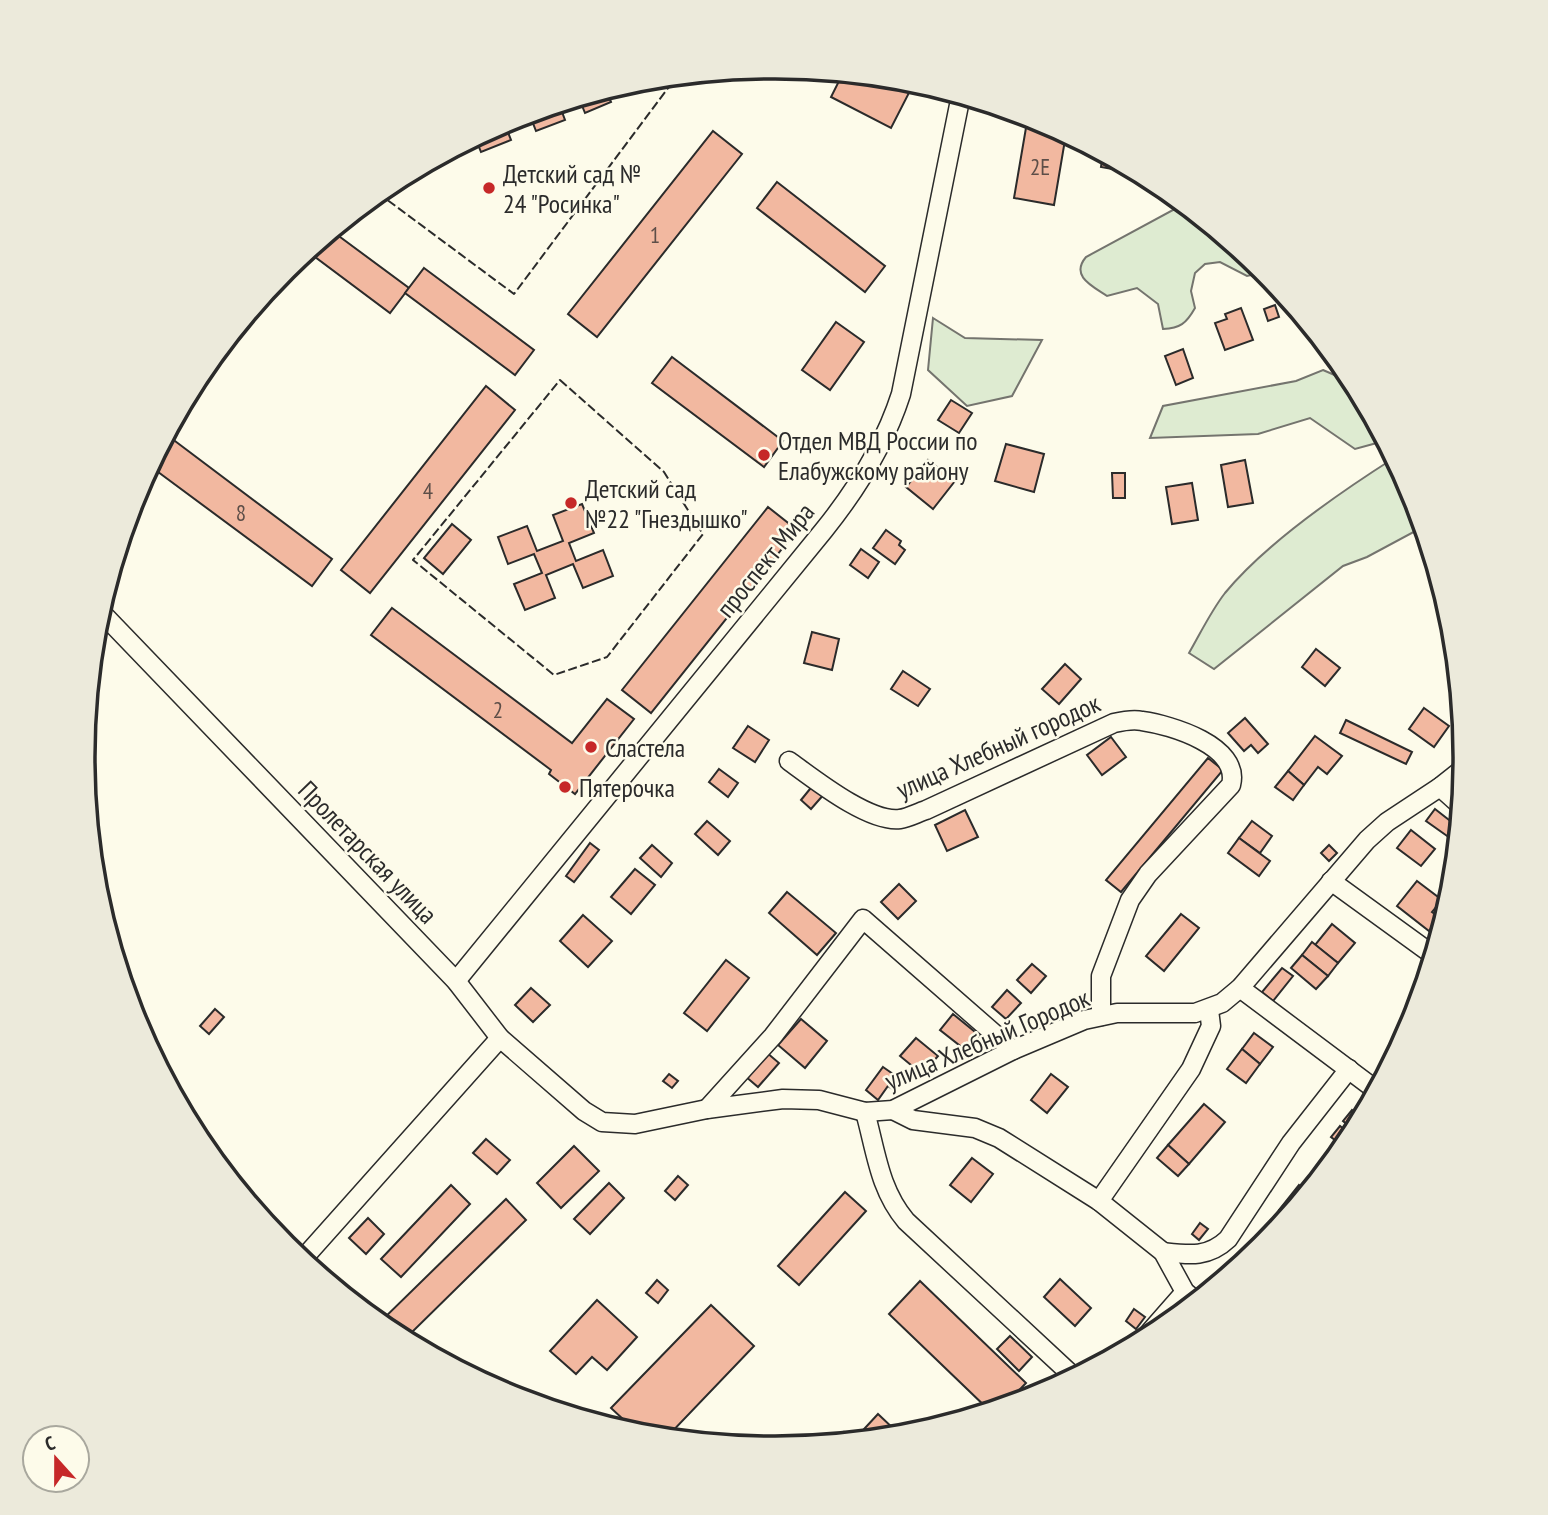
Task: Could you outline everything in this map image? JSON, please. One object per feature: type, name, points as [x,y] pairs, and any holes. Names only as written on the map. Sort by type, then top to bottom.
[{"type":"street","name":"проспект Мира","points":[[456,981],[839,512],[879,447],[901,394],[959,105]]},
{"type":"street","name":"Пролетарская улица","points":[[109,620],[456,981],[500,1038],[584,1111],[602,1122]]},
{"type":"street","name":"улица Хлебный городок","points":[[789,761],[872,815],[898,820],[1126,720],[1162,725],[1200,739],[1224,756],[1232,769],[1231,785],[1148,874],[1130,900],[1101,976],[1101,1016]]},
{"type":"street","name":"улица Хлебный Городок","points":[[602,1122],[635,1124],[707,1109],[801,1098],[833,1102],[865,1112],[894,1110],[1013,1051],[1067,1027],[1101,1016],[1117,1013],[1183,1014],[1209,1010],[1240,988],[1331,881],[1387,822],[1452,778]]},
{"type":"street","points":[[1440,788],[1451,798]]},
{"type":"street","points":[[1331,881],[1425,949]]},
{"type":"street","name":"улица Хлебный городок","points":[[707,1109],[773,1036],[863,919],[1013,1051]]},
{"type":"street","points":[[1240,988],[1369,1084]]},
{"type":"street","points":[[1099,1201],[1191,1069],[1211,1026],[1209,1010]]},
{"type":"street","points":[[309,1252],[500,1038]]},
{"type":"street","points":[[1163,1252],[1201,1255],[1220,1247],[1291,1143],[1349,1069]]},
{"type":"street","name":"улица Хлебный городок","points":[[894,1110],[913,1120],[975,1128],[999,1138],[1099,1201],[1163,1252],[1189,1294]]},
{"type":"street","name":"улица Хлебный городок","points":[[865,1112],[881,1179],[894,1207],[1066,1370]]},
{"type":"green space","points":[[1174,209],[1222,247],[1251,275],[1247,276],[1220,262],[1205,264],[1195,273],[1191,291],[1195,308],[1192,313],[1182,324],[1163,329],[1158,304],[1137,288],[1107,296],[1085,280],[1080,270],[1086,257]]},
{"type":"green space","points":[[933,318],[965,338],[1042,340],[1012,396],[967,406],[928,370]]},
{"type":"green space","points":[[1323,370],[1334,375],[1376,443],[1355,449],[1310,418],[1258,434],[1150,438],[1163,406],[1296,381]]},
{"type":"green space","points":[[1386,463],[1414,532],[1367,557],[1343,566],[1214,669],[1189,653],[1210,615],[1242,574],[1282,538]]},
{"type":"building","points":[[838,82],[909,93],[891,128],[831,97]]},
{"type":"building","points":[[610,99],[611,102],[585,113],[583,107]]},
{"type":"building","points":[[562,113],[565,120],[536,131],[533,123]]},
{"type":"building","points":[[1026,127],[1064,144],[1054,205],[1014,198]]},
{"type":"building","points":[[713,131],[742,154],[597,337],[568,314]]},
{"type":"building","points":[[508,133],[511,140],[481,152],[479,147]]},
{"type":"building","points":[[777,182],[885,266],[865,292],[757,208]]},
{"type":"building","points":[[339,236],[409,288],[390,313],[315,257]]},
{"type":"building","points":[[424,268],[534,350],[515,375],[405,293]]},
{"type":"building","points":[[1275,305],[1279,317],[1268,321],[1264,309]]},
{"type":"building","points":[[1241,308],[1253,340],[1225,350],[1215,323],[1227,319],[1225,314]]},
{"type":"building","points":[[836,322],[864,342],[830,390],[802,370]]},
{"type":"building","points":[[1183,349],[1193,378],[1176,385],[1165,356]]},
{"type":"building","points":[[672,357],[783,441],[764,467],[652,383]]},
{"type":"building","points":[[486,386],[515,410],[370,593],[341,570]]},
{"type":"building","points":[[951,400],[972,413],[959,433],[938,420]]},
{"type":"building","points":[[174,440],[332,559],[312,586],[158,472]]},
{"type":"building","points":[[1006,444],[1044,454],[1034,492],[995,481]]},
{"type":"building","points":[[928,460],[955,481],[933,509],[906,487]]},
{"type":"building","points":[[1245,460],[1253,503],[1228,507],[1221,465]]},
{"type":"building","points":[[1112,473],[1125,473],[1125,498],[1113,498]]},
{"type":"building","points":[[1192,483],[1198,520],[1172,524],[1166,487]]},
{"type":"building","points":[[582,504],[594,533],[569,543],[576,561],[603,550],[613,576],[583,588],[573,564],[546,575],[555,598],[525,610],[514,584],[542,573],[534,554],[508,564],[498,537],[527,526],[537,551],[563,541],[553,515]]},
{"type":"building","points":[[768,507],[797,530],[651,713],[622,690]]},
{"type":"building","points":[[452,524],[471,540],[443,574],[424,558]]},
{"type":"building","points":[[886,530],[901,541],[899,545],[905,550],[895,564],[873,548]]},
{"type":"building","points":[[861,549],[879,562],[868,578],[850,565]]},
{"type":"building","points":[[392,608],[572,743],[607,699],[634,719],[575,794],[549,774],[551,770],[371,635]]},
{"type":"building","points":[[812,632],[839,639],[832,670],[804,663]]},
{"type":"building","points":[[1316,649],[1340,668],[1325,686],[1302,667]]},
{"type":"building","points":[[1065,664],[1081,679],[1059,704],[1042,689]]},
{"type":"building","points":[[903,671],[930,689],[918,706],[891,689]]},
{"type":"building","points":[[1424,708],[1449,726],[1434,747],[1409,729]]},
{"type":"building","points":[[1245,718],[1268,744],[1258,753],[1251,745],[1244,751],[1228,733]]},
{"type":"building","points":[[1346,720],[1412,752],[1406,764],[1340,733]]},
{"type":"building","points":[[748,726],[769,740],[755,762],[733,748]]},
{"type":"building","points":[[1315,736],[1342,756],[1327,774],[1318,767],[1304,785],[1288,771]]},
{"type":"building","points":[[1111,737],[1126,757],[1102,775],[1087,755]]},
{"type":"building","points":[[1208,758],[1223,770],[1121,892],[1106,880]]},
{"type":"building","points":[[719,769],[738,783],[728,797],[709,782]]},
{"type":"building","points":[[1288,771],[1304,785],[1293,800],[1275,787]]},
{"type":"building","points":[[814,784],[825,793],[811,809],[801,800]]},
{"type":"building","points":[[1435,809],[1449,820],[1448,837],[1426,821]]},
{"type":"building","points":[[965,810],[978,837],[947,851],[935,825]]},
{"type":"building","points":[[707,821],[730,841],[718,855],[695,834]]},
{"type":"building","points":[[1252,821],[1272,836],[1260,853],[1239,838]]},
{"type":"building","points":[[1411,830],[1435,849],[1421,866],[1397,848]]},
{"type":"building","points":[[1239,838],[1270,861],[1259,876],[1228,853]]},
{"type":"building","points":[[590,843],[599,850],[574,882],[566,876]]},
{"type":"building","points":[[652,845],[672,863],[661,877],[640,858]]},
{"type":"building","points":[[1329,845],[1337,853],[1329,861],[1321,853]]},
{"type":"building","points":[[635,869],[655,885],[631,914],[611,897]]},
{"type":"building","points":[[1417,881],[1438,897],[1432,912],[1434,914],[1429,931],[1397,906]]},
{"type":"building","points":[[899,884],[916,901],[898,919],[881,902]]},
{"type":"building","points":[[787,892],[836,933],[817,955],[769,913]]},
{"type":"building","points":[[1181,914],[1199,928],[1164,971],[1146,956]]},
{"type":"building","points":[[583,915],[612,941],[588,967],[560,941]]},
{"type":"building","points":[[1332,924],[1355,943],[1338,963],[1315,945]]},
{"type":"building","points":[[1312,942],[1338,963],[1328,976],[1302,955]]},
{"type":"building","points":[[1302,955],[1328,976],[1316,989],[1291,968]]},
{"type":"building","points":[[726,960],[749,978],[707,1031],[684,1013]]},
{"type":"building","points":[[1032,964],[1046,976],[1031,993],[1017,980]]},
{"type":"building","points":[[1282,968],[1293,976],[1273,1001],[1262,992]]},
{"type":"building","points":[[531,988],[550,1005],[533,1022],[515,1005]]},
{"type":"building","points":[[1007,990],[1021,1003],[1006,1019],[992,1007]]},
{"type":"building","points":[[215,1009],[224,1017],[209,1034],[200,1026]]},
{"type":"building","points":[[953,1014],[980,1036],[968,1052],[940,1030]]},
{"type":"building","points":[[801,1019],[827,1041],[805,1068],[778,1045]]},
{"type":"building","points":[[1254,1033],[1273,1047],[1260,1064],[1242,1049]]},
{"type":"building","points":[[916,1038],[938,1056],[922,1074],[900,1056]]},
{"type":"building","points":[[1242,1049],[1260,1064],[1246,1083],[1227,1069]]},
{"type":"building","points":[[766,1052],[779,1063],[758,1087],[745,1076]]},
{"type":"building","points":[[883,1067],[903,1081],[895,1091],[888,1086],[878,1100],[866,1090]]},
{"type":"building","points":[[669,1074],[678,1081],[672,1088],[663,1081]]},
{"type":"building","points":[[1051,1074],[1068,1087],[1047,1113],[1031,1100]]},
{"type":"building","points":[[1204,1104],[1225,1122],[1189,1164],[1168,1145]]},
{"type":"building","points":[[1352,1110],[1353,1111],[1346,1123],[1343,1121]]},
{"type":"building","points":[[1340,1126],[1342,1128],[1335,1140],[1331,1137]]},
{"type":"building","points":[[486,1139],[510,1160],[497,1174],[473,1153]]},
{"type":"building","points":[[1168,1145],[1189,1164],[1178,1176],[1157,1158]]},
{"type":"building","points":[[574,1146],[599,1171],[561,1208],[537,1183]]},
{"type":"building","points":[[972,1158],[993,1174],[971,1202],[950,1185]]},
{"type":"building","points":[[678,1176],[688,1185],[675,1200],[665,1191]]},
{"type":"building","points":[[609,1183],[624,1198],[590,1234],[574,1219]]},
{"type":"building","points":[[451,1185],[470,1204],[401,1277],[381,1259]]},
{"type":"building","points":[[845,1192],[866,1211],[799,1285],[778,1266]]},
{"type":"building","points":[[506,1199],[526,1220],[413,1331],[387,1315]]},
{"type":"building","points":[[368,1218],[384,1234],[366,1254],[349,1238]]},
{"type":"building","points":[[1200,1223],[1208,1229],[1199,1240],[1192,1234]]},
{"type":"building","points":[[1060,1279],[1091,1308],[1075,1326],[1044,1297]]},
{"type":"building","points":[[657,1280],[668,1290],[658,1303],[646,1293]]},
{"type":"building","points":[[920,1281],[1026,1383],[1019,1390],[982,1403],[889,1314]]},
{"type":"building","points":[[597,1300],[637,1337],[607,1370],[592,1357],[576,1374],[550,1351]]},
{"type":"building","points":[[711,1305],[754,1346],[675,1428],[622,1419],[611,1408]]},
{"type":"building","points":[[1134,1309],[1145,1317],[1136,1329],[1126,1321]]},
{"type":"building","points":[[1010,1336],[1032,1357],[1019,1371],[997,1349]]},
{"type":"building","points":[[878,1414],[890,1426],[863,1430]]},
{"type":"fence","points":[[387,200],[514,294],[668,88]]},
{"type":"fence","points":[[560,380],[664,472],[703,534],[607,657],[554,675],[413,560],[560,380]]},
{"type":"place","name":"Детский сад № 24 \"Росинка\"","points":[[489,188]]},
{"type":"place","name":"Отдел МВД России по Елабужскому району","points":[[764,455]]},
{"type":"place","name":"Детский сад №22 \"Гнездышко\"","points":[[571,503]]},
{"type":"place","name":"Сластела","points":[[591,747]]},
{"type":"place","name":"Пятерочка","points":[[565,787]]}]
